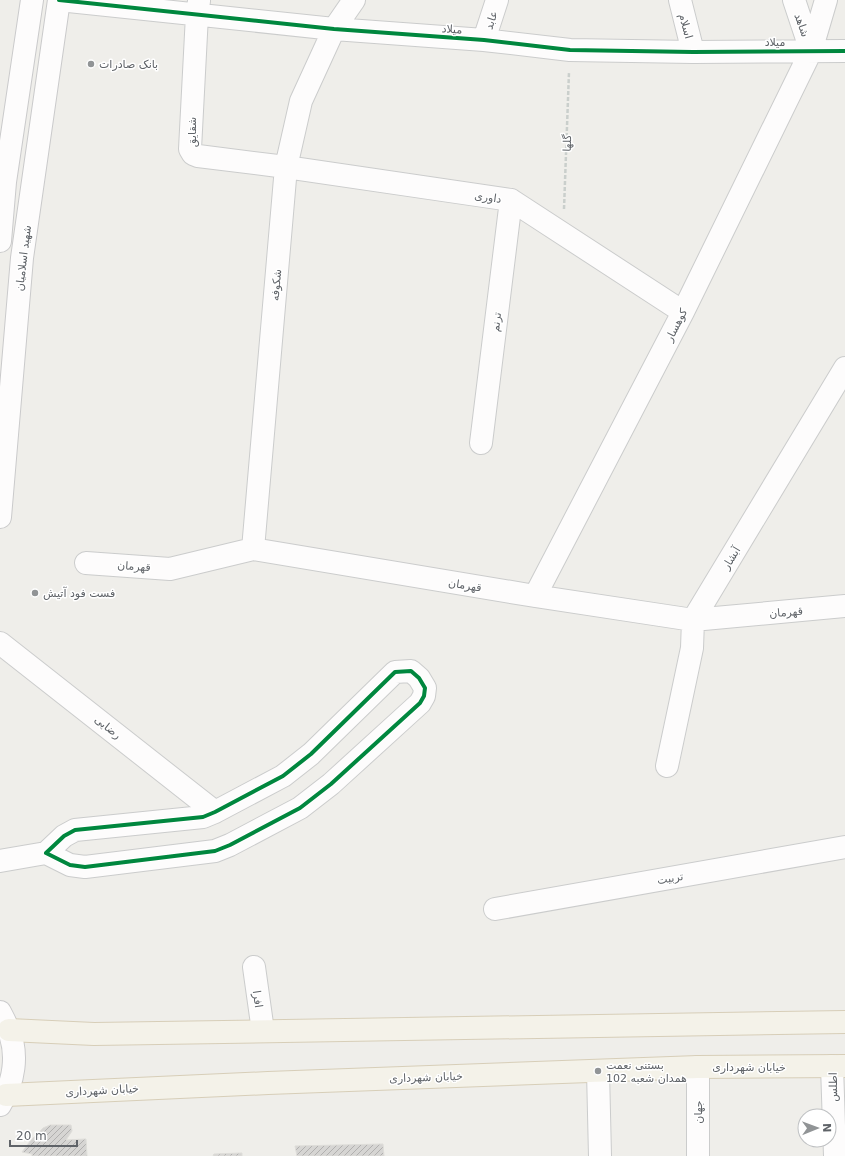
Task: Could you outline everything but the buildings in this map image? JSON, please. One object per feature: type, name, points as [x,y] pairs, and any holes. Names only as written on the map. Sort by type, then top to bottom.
[{"type":"main road","points":[[4,1021],[94,1034],[845,1022]]},
{"type":"main road","name":"خیابان شهرداری","points":[[3,1100],[268,1083],[698,1067],[839,1066]]},
{"type":"street","points":[[0,241],[5,182],[32,0]]},
{"type":"street","name":"میلاد","points":[[59,0],[198,7],[334,29],[484,40],[570,50],[693,52],[845,51]]},
{"type":"street","name":"شهید اسلامیان","points":[[0,517],[22,258],[59,0]]},
{"type":"street","name":"شکوفه","points":[[253,550],[286,167],[301,101],[334,29],[354,0]]},
{"type":"street","name":"عابد","points":[[484,40],[497,0]]},
{"type":"street","name":"اسلام","points":[[680,0],[693,52]]},
{"type":"street","name":"شاهد","points":[[794,0],[811,51]]},
{"type":"street","name":"کوهسار","points":[[535,596],[683,312],[811,51],[826,0]]},
{"type":"street","name":"شقایق","points":[[198,7],[190,149],[193,154],[198,156],[286,167]]},
{"type":"street","name":"داوری","points":[[286,167],[511,200],[683,312]]},
{"type":"street","name":"ترنم","points":[[481,443],[511,200]]},
{"type":"street","name":"آبشار","points":[[667,766],[692,648],[693,620],[845,368]]},
{"type":"street","name":"قهرمان","points":[[86,563],[170,569],[253,550],[693,620],[845,606]]},
{"type":"street","name":"رضایی","points":[[0,643],[215,812]]},
{"type":"street","points":[[0,861],[46,853],[64,836],[76,830],[203,817],[282,776],[311,754],[395,672],[411,671],[419,678],[425,688],[424,696],[420,703],[331,784],[300,808],[230,845],[215,851],[85,867],[70,865],[46,853]]},
{"type":"street","name":"تربیت","points":[[495,909],[845,847]]},
{"type":"street","name":"افرا","points":[[254,967],[263,1031]]},
{"type":"street","points":[[3,1100],[13,1074],[14,1052],[4,1021]]},
{"type":"street","name":"اطلس","points":[[835,1156],[839,1066]]},
{"type":"street","name":"جهان","points":[[698,1067],[698,1156]]},
{"type":"street","points":[[598,1071],[600,1156]]},
{"type":"cycle path","points":[[59,0],[334,29],[484,40],[570,50],[693,52],[845,51]]},
{"type":"cycle path","points":[[411,671],[419,678],[425,688],[424,696],[420,703],[331,784],[300,808],[230,845],[215,851],[85,867],[70,865],[46,853],[64,836],[75,830],[203,817],[215,812],[283,776],[311,754],[395,672],[411,671]]},
{"type":"place","name":"بانک صادرات","points":[[91,64]]},
{"type":"place","name":"فست فود آتیش","points":[[35,593]]},
{"type":"place","name":"بستنی نعمت همدان شعبه 102","points":[[598,1071]]}]
